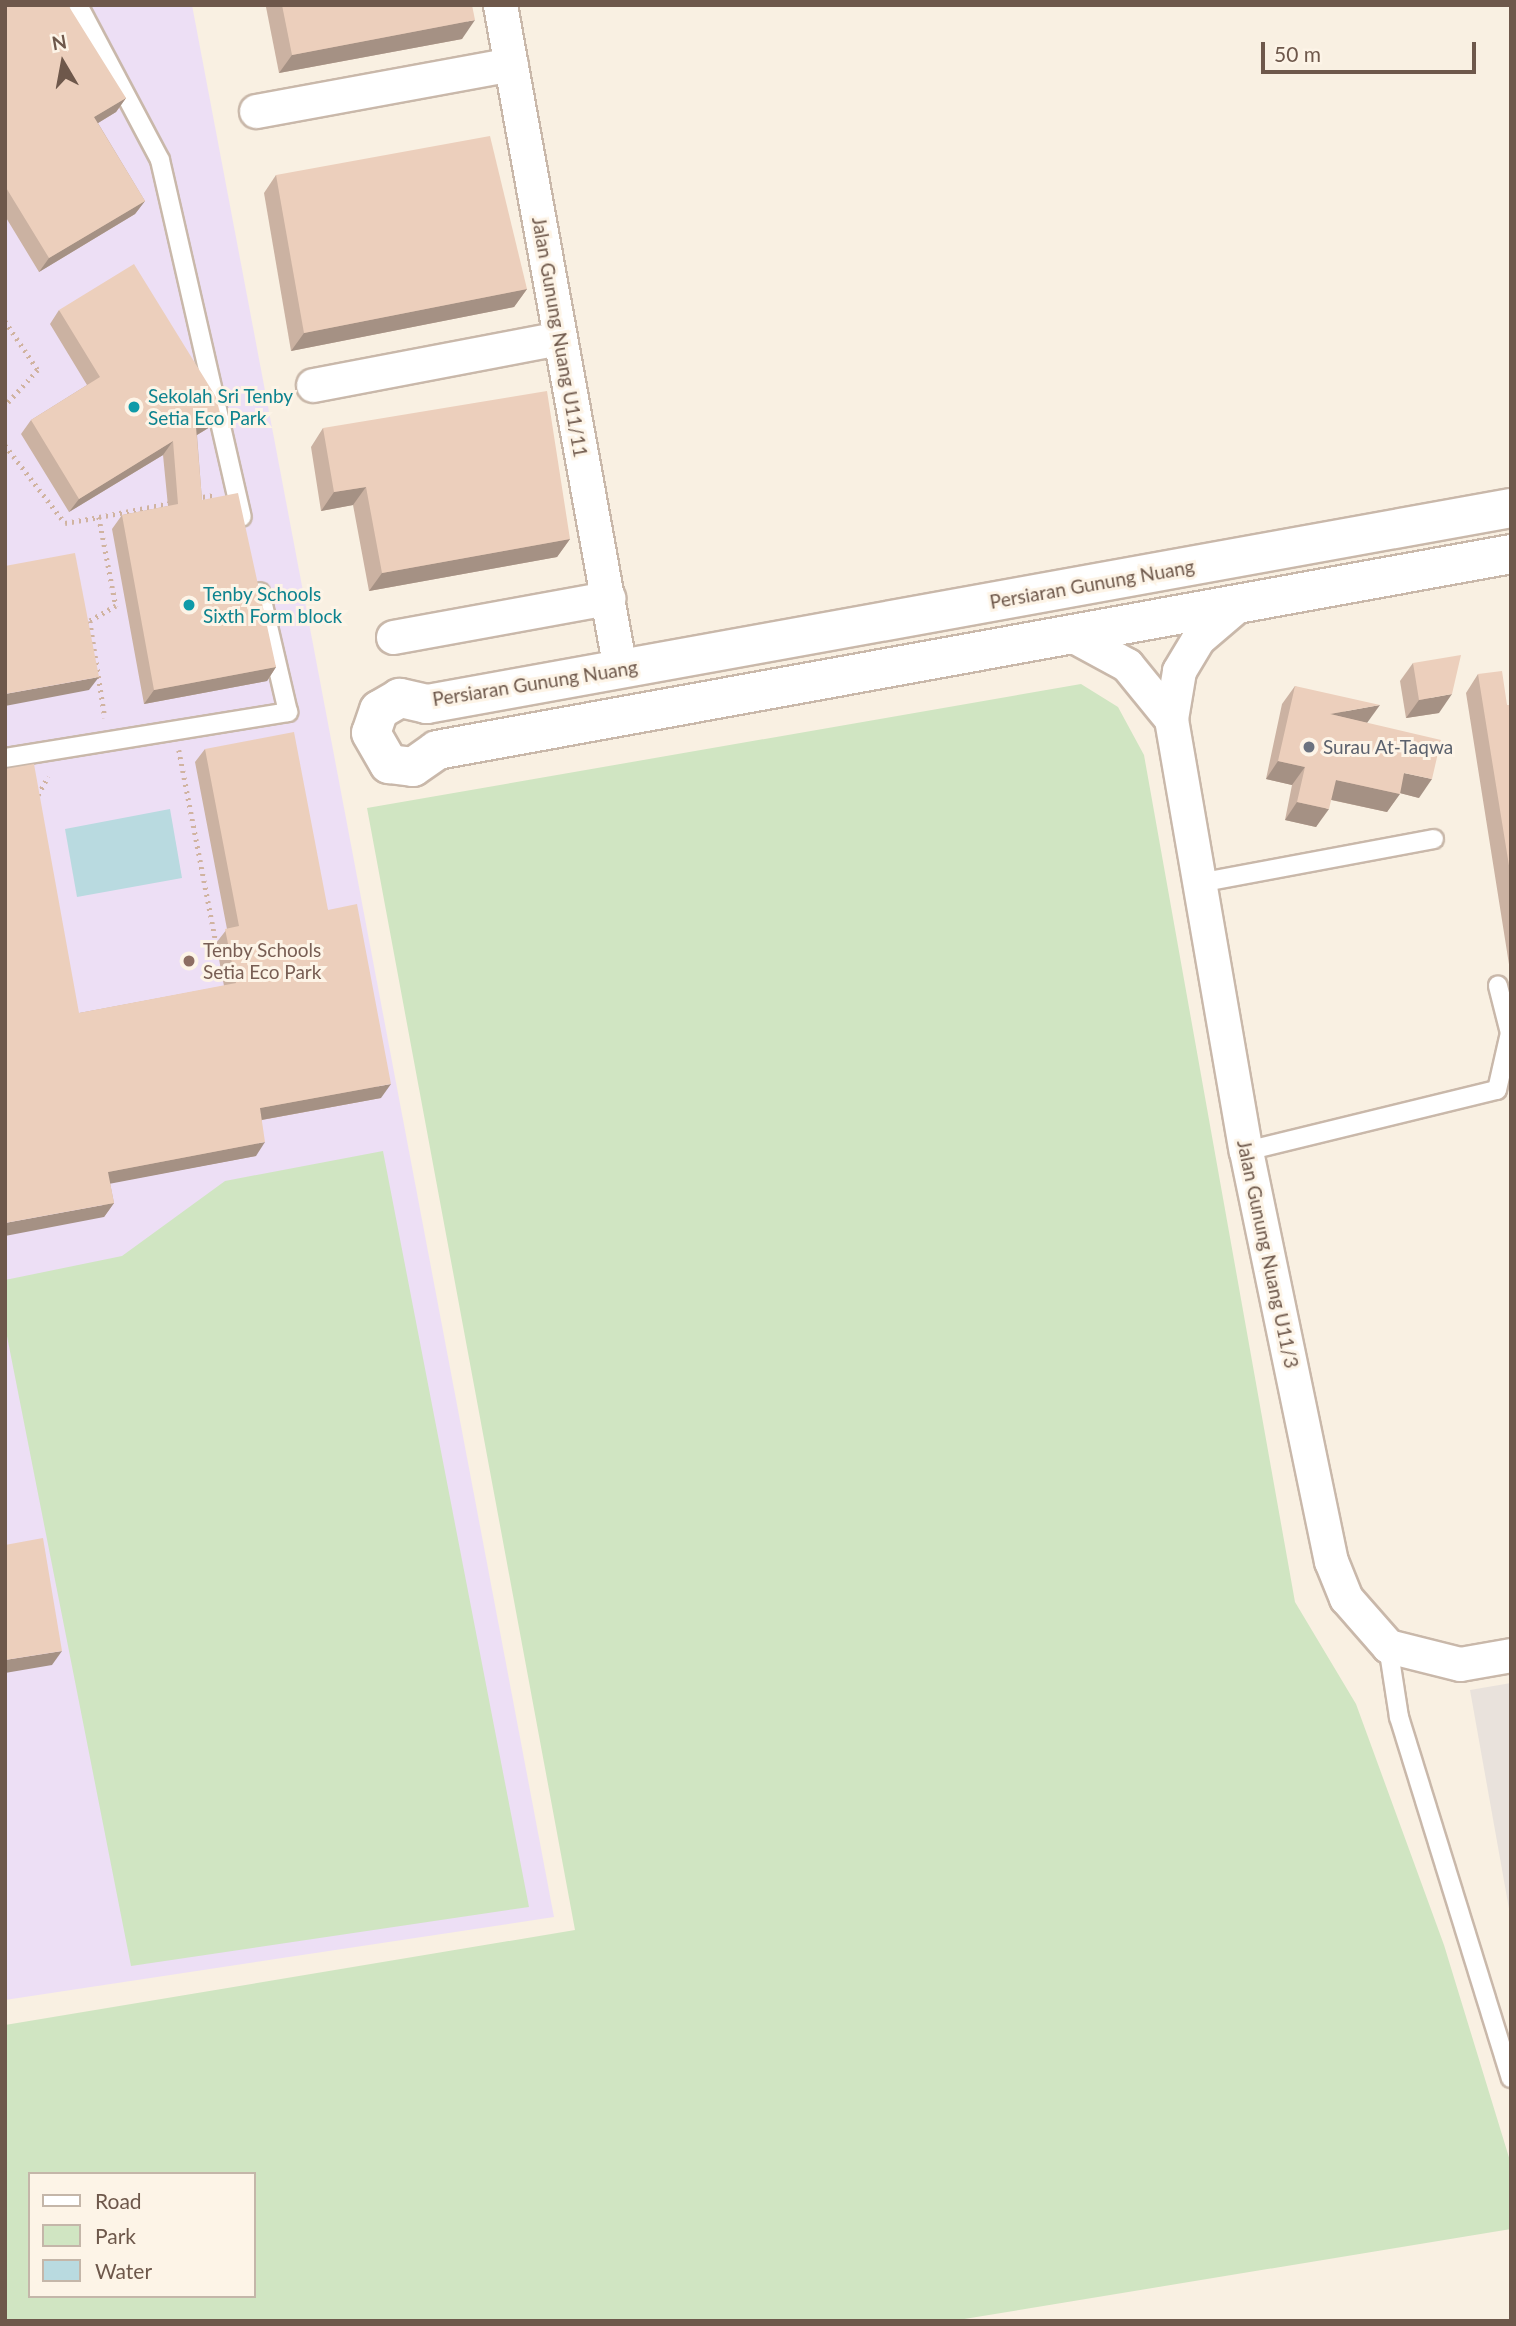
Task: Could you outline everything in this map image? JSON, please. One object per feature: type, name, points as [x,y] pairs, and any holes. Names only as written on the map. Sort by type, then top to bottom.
[{"type":"street","name":"Jalan Gunung Nuang U11/11","points":[[500,5],[620,669]]},
{"type":"street","points":[[256,111],[511,64]]},
{"type":"street","points":[[313,385],[560,338]]},
{"type":"street","name":"Persiaran Gunung Nuang","points":[[1511,508],[427,704],[400,698],[379,710],[373,745],[389,764],[413,767],[437,750],[1511,554]]},
{"type":"street","points":[[393,637],[608,598]]},
{"type":"street","name":"Jalan Gunung Nuang U11/3","points":[[1238,604],[1198,639],[1178,671],[1171,719],[1246,1151],[1331,1561],[1346,1598],[1388,1646]]},
{"type":"street","name":"Jalan Gunung Nuang U11/3","points":[[1070,634],[1127,665],[1171,719]]},
{"type":"street","points":[[1388,1646],[1461,1664],[1511,1655]]},
{"type":"lane","points":[[78,5],[160,160],[248,543]]},
{"type":"lane","points":[[5,758],[288,712],[254,569]]},
{"type":"lane","points":[[1199,883],[1434,839]]},
{"type":"lane","points":[[1246,1151],[1497,1090],[1510,1033],[1498,986]]},
{"type":"lane","points":[[1388,1646],[1399,1717],[1511,2078]]},
{"type":"path","points":[[5,321],[37,370],[5,405]]},
{"type":"path","points":[[5,445],[65,523],[236,491]]},
{"type":"path","points":[[99,517],[116,606],[90,621],[110,741]]},
{"type":"path","points":[[166,752],[179,750],[216,943]]},
{"type":"path","points":[[36,800],[47,776],[60,772]]},
{"type":"shaded area","name":"Tenby Schools Setia Eco Park","points":[[5,5],[192,5],[554,1917],[5,2000]]},
{"type":"shaded area","points":[[1511,1683],[1511,1920],[1470,1690]]},
{"type":"green space","points":[[1081,684],[1118,707],[1144,755],[1295,1602],[1356,1704],[1444,1945],[1511,2164],[1511,2229],[952,2321],[5,2321],[5,2025],[575,1930],[367,808]]},
{"type":"green space","points":[[383,1151],[529,1907],[131,1966],[5,1326],[5,1280],[122,1256],[225,1181]]},
{"type":"water","points":[[170,809],[182,878],[77,897],[65,829]]},
{"type":"building","points":[[5,5],[68,5],[126,98],[94,117],[145,201],[49,258],[5,186]]},
{"type":"building","points":[[282,5],[472,5],[475,20],[292,55]]},
{"type":"building","points":[[490,136],[527,289],[304,333],[276,175]]},
{"type":"building","points":[[134,264],[216,397],[220,413],[196,427],[202,500],[238,493],[276,667],[154,690],[122,515],[178,504],[173,441],[79,499],[31,420],[100,377],[59,310]]},
{"type":"building","points":[[547,391],[570,539],[382,573],[366,487],[334,492],[323,428]]},
{"type":"building","points":[[75,553],[99,677],[5,694],[5,566]]},
{"type":"building","points":[[1461,655],[1452,694],[1419,700],[1413,663]]},
{"type":"building","points":[[1502,671],[1507,705],[1511,705],[1511,878],[1478,674]]},
{"type":"building","points":[[1295,686],[1380,705],[1330,714],[1441,740],[1432,779],[1404,773],[1400,794],[1336,780],[1329,809],[1297,802],[1305,767],[1278,761]]},
{"type":"building","points":[[294,732],[328,910],[357,904],[391,1084],[260,1108],[265,1142],[108,1172],[114,1203],[5,1223],[5,769],[34,764],[79,1013],[236,983],[225,929],[239,926],[205,749]]},
{"type":"building","points":[[43,1538],[62,1651],[5,1660],[5,1545]]},
{"type":"place","name":"Sekolah Sri Tenby Setia Eco Park","points":[[134,407]]},
{"type":"place","name":"Tenby Schools Sixth Form block","points":[[189,605]]},
{"type":"place","name":"Surau At-Taqwa","points":[[1309,747]]},
{"type":"place","name":"Tenby Schools Setia Eco Park","points":[[189,961]]}]
